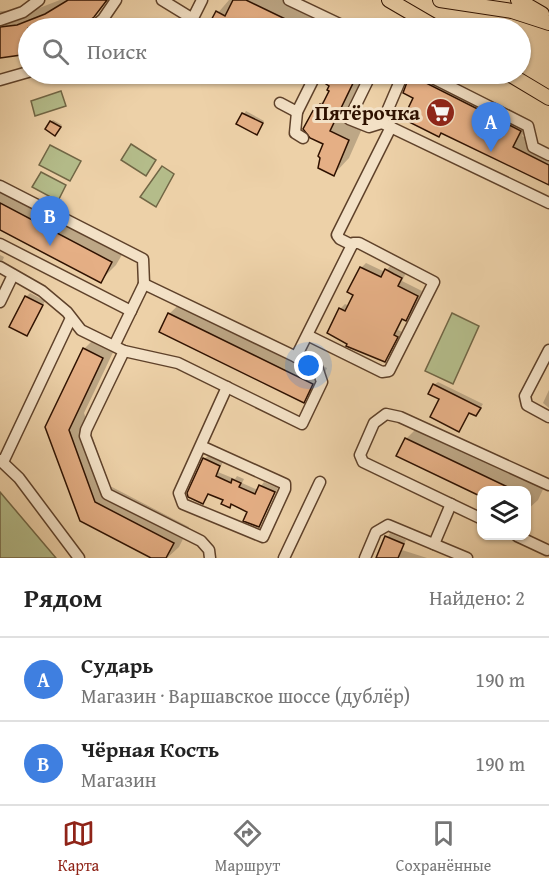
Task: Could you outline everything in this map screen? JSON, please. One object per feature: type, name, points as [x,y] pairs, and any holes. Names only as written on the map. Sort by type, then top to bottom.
[{"type":"main road","points":[[389,0],[416,18]]},
{"type":"main road","points":[[440,0],[513,11],[549,21]]},
{"type":"main road","points":[[518,0],[549,21]]},
{"type":"main road","points":[[526,84],[549,98]]},
{"type":"street","points":[[0,20],[23,12],[39,0]]},
{"type":"street","points":[[104,18],[116,0]]},
{"type":"street","points":[[162,0],[184,18]]},
{"type":"street","points":[[194,18],[202,0]]},
{"type":"street","points":[[289,0],[327,18]]},
{"type":"street","points":[[0,80],[18,75]]},
{"type":"street","points":[[303,138],[296,133],[297,112],[311,84]]},
{"type":"street","points":[[367,84],[349,119],[369,127],[387,125],[549,203]]},
{"type":"street","points":[[307,334],[382,372],[389,371],[433,286],[433,280],[359,243],[352,245],[340,239],[338,235],[387,125],[400,84]]},
{"type":"street","points":[[445,84],[528,126],[533,147],[549,155]]},
{"type":"street","points":[[280,104],[297,112]]},
{"type":"street","points":[[0,186],[143,260],[144,284],[131,311],[119,349],[85,436],[102,486],[116,500],[201,542],[209,550],[210,558]]},
{"type":"street","points":[[0,244],[131,311]]},
{"type":"street","points":[[296,357],[352,245]]},
{"type":"street","points":[[0,267],[42,291],[81,330],[119,349],[178,363],[302,424],[322,382],[317,367],[144,284]]},
{"type":"street","points":[[0,302],[13,275]]},
{"type":"street","points":[[71,318],[1,461],[19,478],[79,558]]},
{"type":"street","points":[[549,350],[545,367],[525,396],[528,405],[549,417]]},
{"type":"street","points":[[201,446],[285,484],[285,489],[263,537],[256,537],[180,501],[179,494],[227,387]]},
{"type":"street","points":[[477,517],[363,462],[360,455],[374,423],[386,414],[400,417],[549,485]]},
{"type":"street","points":[[284,558],[320,482]]},
{"type":"street","points":[[434,544],[451,504]]},
{"type":"street","points":[[365,558],[376,532],[388,525],[467,558]]},
{"type":"street","points":[[526,540],[547,550]]},
{"type":"green space","points":[[61,91],[66,106],[35,116],[31,101]]},
{"type":"green space","points":[[131,144],[156,160],[146,176],[121,160]]},
{"type":"green space","points":[[50,145],[81,161],[70,181],[39,165]]},
{"type":"green space","points":[[162,166],[174,174],[156,207],[140,197]]},
{"type":"green space","points":[[41,172],[66,185],[58,201],[32,187]]},
{"type":"green space","points":[[452,313],[479,326],[453,384],[425,371]]},
{"type":"green space","points":[[0,492],[56,558],[0,558]]},
{"type":"building","points":[[68,0],[107,0],[93,18],[35,18]]},
{"type":"building","points":[[233,0],[246,0],[283,18],[212,18],[216,11],[225,16]]},
{"type":"building","points":[[17,25],[18,55],[0,58],[0,27]]},
{"type":"building","points":[[326,84],[353,84],[330,131],[349,140],[334,176],[318,168],[320,158],[318,156],[323,144],[310,138],[303,129],[315,107],[318,109],[320,104],[322,105],[329,86]]},
{"type":"building","points":[[406,84],[428,84],[521,131],[513,147],[549,165],[549,185],[441,133],[439,137],[403,119],[413,98],[403,93]]},
{"type":"building","points":[[242,113],[263,123],[257,135],[236,124]]},
{"type":"building","points":[[50,121],[61,127],[55,136],[45,129]]},
{"type":"building","points":[[0,203],[112,262],[101,283],[0,230]]},
{"type":"building","points":[[360,267],[381,277],[385,269],[402,278],[398,286],[418,296],[406,321],[402,319],[394,335],[398,337],[385,362],[346,346],[347,344],[327,333],[339,308],[345,311],[353,295],[347,292]]},
{"type":"building","points":[[25,296],[43,305],[27,336],[9,327]]},
{"type":"building","points":[[168,313],[313,384],[304,403],[159,332]]},
{"type":"building","points":[[83,348],[103,358],[69,430],[95,502],[174,543],[166,558],[151,558],[80,521],[45,427]]},
{"type":"building","points":[[433,384],[481,408],[476,416],[469,413],[459,432],[430,417],[439,399],[428,394]]},
{"type":"building","points":[[405,438],[506,486],[477,486],[477,495],[396,456]]},
{"type":"building","points":[[203,458],[220,466],[216,476],[231,483],[232,479],[241,483],[239,487],[255,494],[259,485],[275,492],[259,527],[243,521],[247,512],[231,504],[230,508],[221,504],[223,500],[208,494],[203,504],[188,497],[187,493]]},
{"type":"building","points":[[385,536],[404,544],[398,558],[376,558]]},
{"type":"place","name":"Пятёрочка","points":[[441,112]]},
{"type":"place","name":"Сударь","points":[[491,152]]},
{"type":"place","name":"Чёрная Кость","points":[[50,246]]}]
